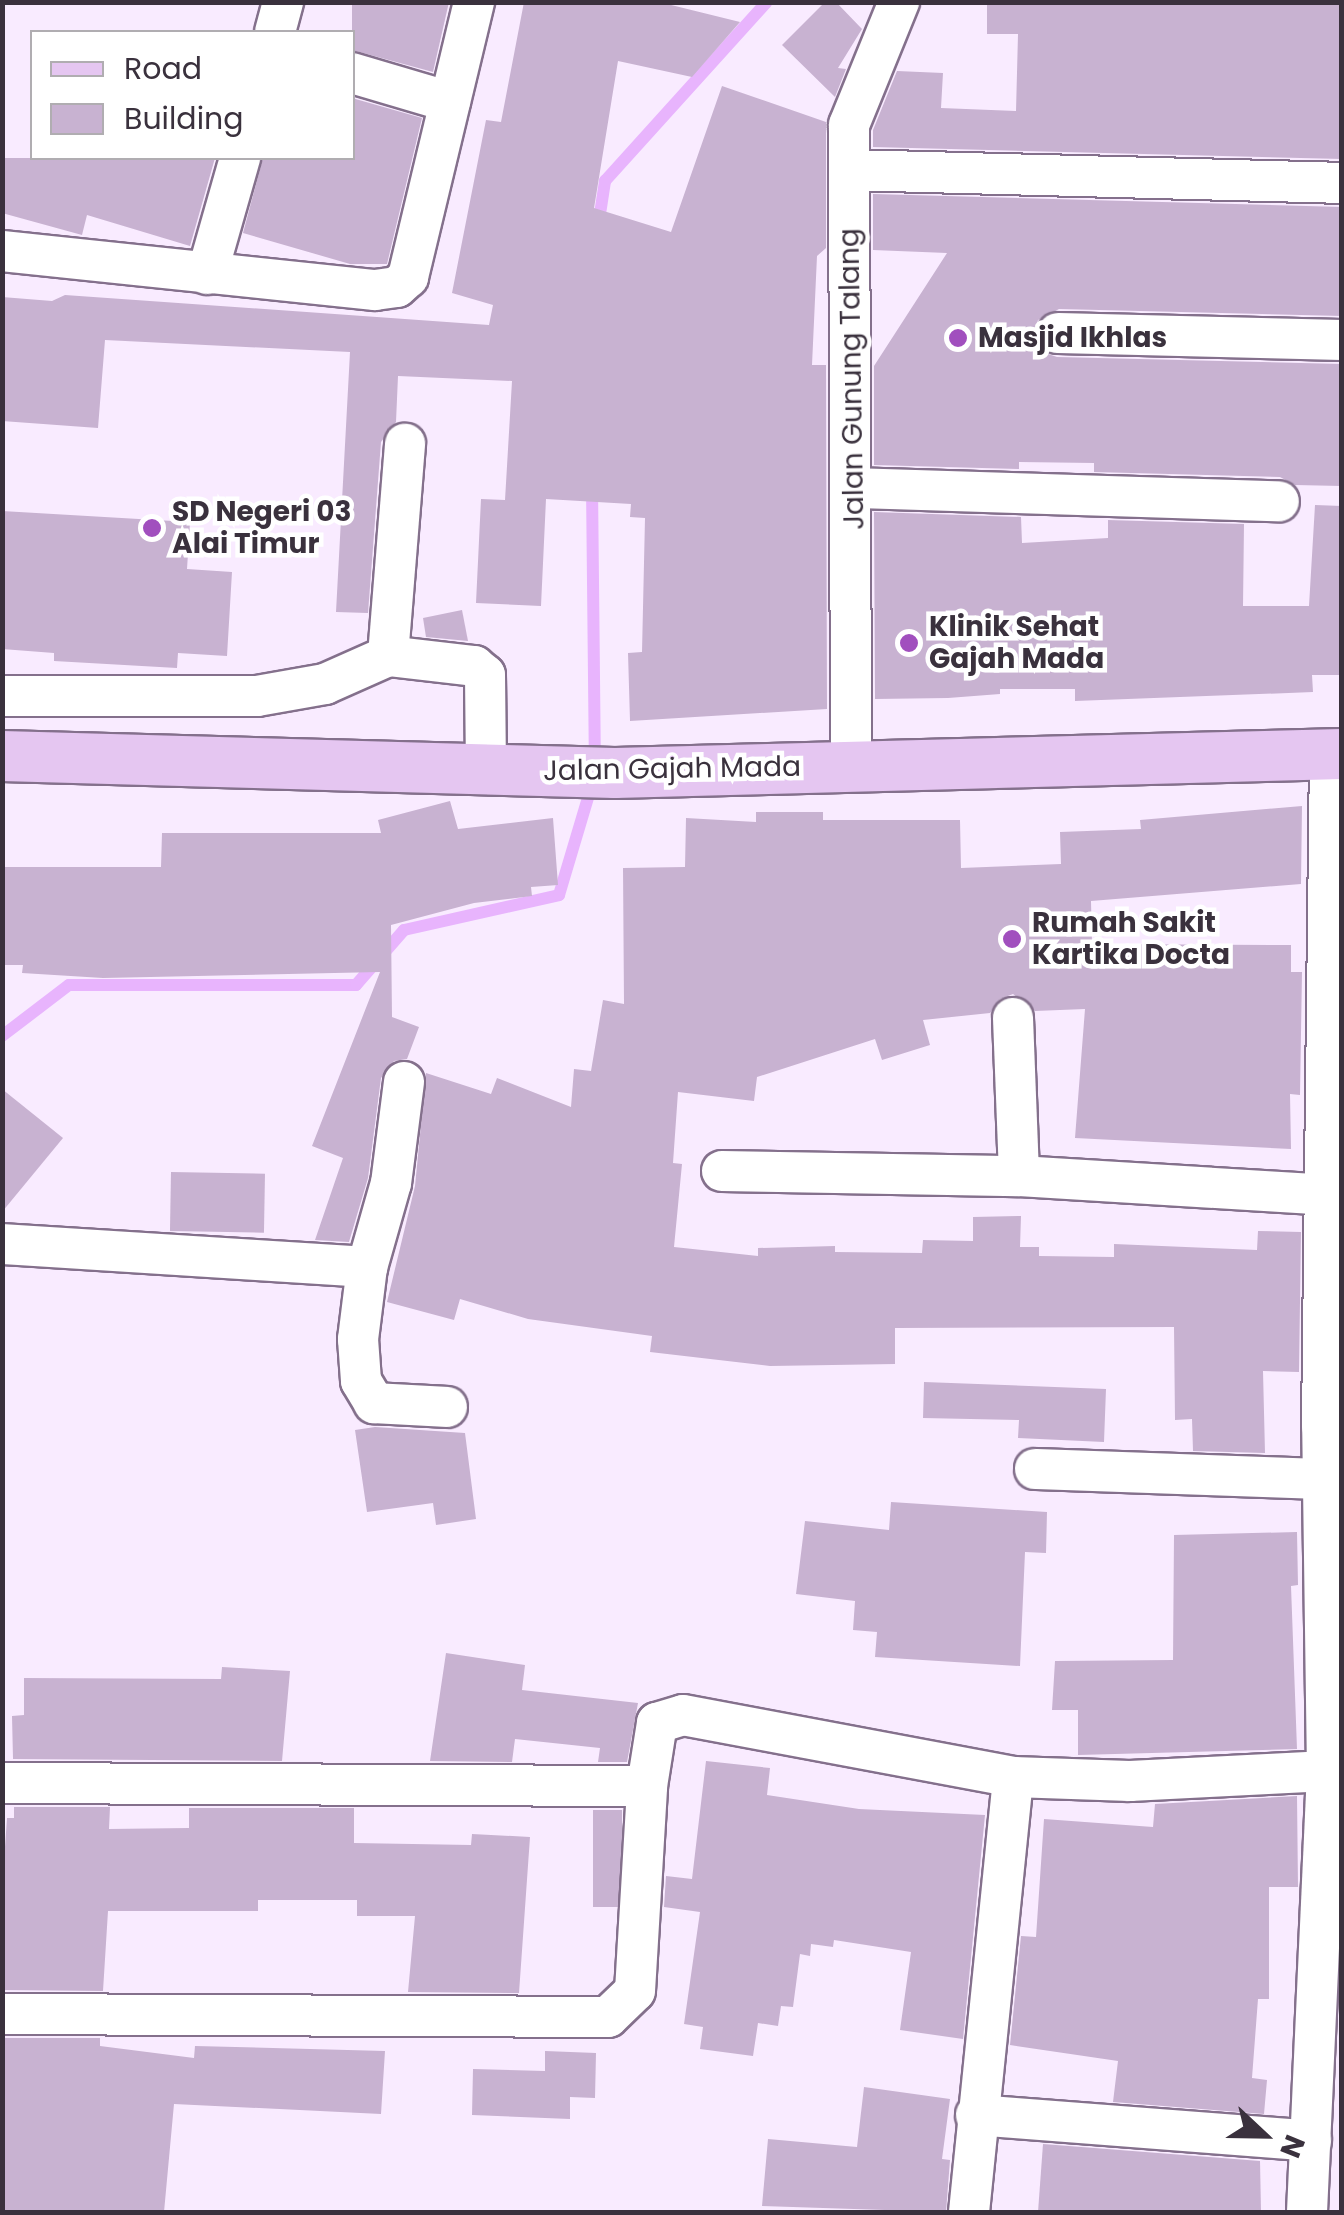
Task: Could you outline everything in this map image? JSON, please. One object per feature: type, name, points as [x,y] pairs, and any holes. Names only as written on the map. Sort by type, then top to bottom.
[{"type":"main road","name":"Jalan Gajah Mada","points":[[2,756],[615,773],[1336,754]]},
{"type":"street","points":[[275,30],[282,2]]},
{"type":"street","points":[[2,251],[207,274],[397,287],[408,277],[474,2]]},
{"type":"street","name":"Jalan Gunung Talang","points":[[850,766],[855,488],[849,170],[858,96],[899,2]]},
{"type":"street","points":[[355,74],[450,102]]},
{"type":"street","points":[[207,274],[239,160]]},
{"type":"street","points":[[849,170],[1342,183]]},
{"type":"street","points":[[1058,332],[1342,340]]},
{"type":"street","points":[[388,656],[405,444]]},
{"type":"street","points":[[855,488],[1279,501]]},
{"type":"street","points":[[2,696],[257,696],[326,684],[388,656],[474,666],[485,674],[486,769]]},
{"type":"street","points":[[1307,2212],[1326,1771],[1336,754]]},
{"type":"street","points":[[1013,1018],[1020,1176]]},
{"type":"street","points":[[404,1082],[391,1182],[368,1266],[358,1338],[366,1396],[394,1408],[447,1407]]},
{"type":"street","points":[[722,1171],[1020,1176],[1334,1195]]},
{"type":"street","points":[[2,1244],[368,1266]]},
{"type":"street","points":[[1035,1470],[1329,1451]]},
{"type":"street","points":[[2,2014],[608,2017],[635,1991],[646,1786],[657,1723],[682,1716],[1013,1777],[1130,1781],[1326,1771]]},
{"type":"street","points":[[969,2212],[1013,1777]]},
{"type":"street","points":[[2,1783],[646,1786]]},
{"type":"street","points":[[976,2115],[1311,2141]]},
{"type":"building","points":[[352,2],[449,2],[433,72],[355,51]]},
{"type":"building","points":[[524,2],[659,2],[740,22],[692,77],[618,61],[594,208],[671,232],[722,86],[826,122],[826,248],[817,256],[812,365],[826,365],[827,709],[630,721],[628,653],[642,652],[645,518],[630,517],[631,504],[546,499],[541,606],[476,603],[481,499],[505,500],[512,381],[398,376],[396,422],[381,442],[368,613],[336,612],[350,352],[105,340],[98,428],[2,421],[2,297],[52,301],[65,295],[489,325],[493,305],[452,293],[486,120],[501,122]]},
{"type":"building","points":[[825,2],[836,2],[862,29],[838,68],[846,69],[835,97],[782,45]]},
{"type":"building","points":[[987,2],[1342,2],[1342,159],[873,147],[873,130],[897,71],[943,73],[941,108],[1016,111],[1018,34],[987,34]]},
{"type":"building","points":[[355,99],[422,118],[387,264],[350,264],[243,233],[262,160],[355,160]]},
{"type":"building","points":[[2,158],[214,160],[190,246],[87,215],[82,235],[2,213]]},
{"type":"building","points":[[873,194],[1342,207],[1342,316],[1059,309],[1038,320],[1034,333],[1045,353],[1057,357],[1342,364],[1342,486],[1295,485],[1280,477],[1094,472],[1094,463],[1019,462],[1019,469],[874,465],[874,366],[947,253],[873,250]]},
{"type":"building","points":[[1315,505],[1342,506],[1342,675],[1312,675],[1313,692],[1075,701],[1075,689],[1000,689],[1000,694],[875,699],[874,512],[1021,517],[1022,543],[1108,538],[1108,520],[1244,524],[1243,606],[1309,606]]},
{"type":"building","points":[[2,511],[190,522],[187,569],[232,572],[227,656],[178,653],[177,668],[54,661],[54,653],[2,649]]},
{"type":"building","points":[[462,610],[468,641],[426,637],[423,618]]},
{"type":"building","points":[[450,801],[458,829],[553,818],[558,885],[531,887],[532,896],[474,903],[391,925],[392,1017],[419,1027],[407,1059],[394,1061],[381,1078],[368,1178],[349,1242],[315,1240],[343,1158],[312,1146],[380,972],[103,978],[22,973],[23,965],[2,965],[2,867],[161,867],[162,833],[381,833],[378,820]]},
{"type":"building","points":[[1302,806],[1301,884],[1091,901],[1092,944],[1291,945],[1291,972],[1302,972],[1300,1095],[1290,1094],[1291,1149],[1075,1138],[1085,1009],[1035,1011],[1013,994],[1000,999],[990,1013],[923,1020],[930,1045],[882,1060],[875,1039],[757,1077],[754,1101],[678,1092],[673,1163],[682,1164],[674,1247],[758,1256],[758,1248],[835,1246],[835,1252],[922,1253],[923,1240],[973,1241],[973,1217],[1021,1216],[1020,1247],[1039,1247],[1039,1256],[1114,1257],[1114,1244],[1257,1250],[1258,1231],[1301,1232],[1299,1372],[1263,1371],[1265,1453],[1193,1451],[1192,1419],[1175,1420],[1174,1327],[895,1328],[895,1364],[770,1366],[650,1352],[652,1336],[528,1319],[460,1299],[454,1320],[387,1302],[415,1186],[426,1073],[491,1094],[497,1078],[571,1107],[574,1069],[591,1071],[603,1000],[624,1004],[623,868],[685,867],[686,818],[756,822],[756,812],[823,812],[823,820],[960,820],[961,868],[1061,864],[1060,832],[1141,829],[1140,820]]},
{"type":"building","points":[[2,1089],[63,1138],[2,1212]]},
{"type":"building","points":[[171,1172],[265,1174],[264,1233],[170,1231]]},
{"type":"building","points":[[924,1382],[1106,1389],[1104,1442],[1018,1438],[1019,1420],[923,1418]]},
{"type":"building","points":[[375,1427],[465,1433],[476,1519],[436,1525],[433,1503],[367,1512],[355,1430]]},
{"type":"building","points":[[891,1502],[1047,1512],[1046,1553],[1025,1552],[1020,1666],[875,1657],[877,1632],[853,1630],[855,1601],[796,1594],[805,1521],[889,1530]]},
{"type":"building","points":[[1297,1532],[1298,1585],[1291,1586],[1297,1749],[1078,1755],[1078,1710],[1052,1710],[1055,1661],[1173,1660],[1174,1535]]},
{"type":"building","points":[[446,1653],[525,1665],[522,1690],[638,1703],[627,1762],[598,1762],[600,1748],[515,1739],[512,1762],[430,1761]]},
{"type":"building","points":[[222,1667],[290,1671],[282,1761],[13,1759],[12,1716],[24,1715],[24,1678],[221,1679]]},
{"type":"building","points":[[706,1761],[770,1768],[767,1795],[859,1809],[985,1815],[963,2039],[900,2030],[911,1952],[834,1940],[833,1947],[811,1944],[810,1956],[800,1954],[793,2007],[781,2006],[778,2026],[758,2023],[753,2056],[700,2049],[703,2027],[684,2024],[700,1912],[664,1907],[666,1876],[692,1879]]},
{"type":"building","points":[[1297,1796],[1298,1887],[1269,1887],[1269,1999],[1258,1999],[1252,2078],[1267,2080],[1264,2114],[1113,2102],[1118,2061],[1010,2045],[1021,1936],[1036,1937],[1044,1819],[1153,1827],[1155,1804]]},
{"type":"building","points":[[14,1807],[110,1807],[109,1829],[189,1828],[189,1808],[354,1808],[354,1843],[471,1845],[472,1834],[530,1837],[519,1993],[408,1992],[415,1916],[357,1916],[357,1900],[258,1900],[258,1911],[108,1911],[103,1991],[2,1990],[2,1889],[7,1818],[14,1818]]},
{"type":"building","points":[[593,1810],[622,1810],[622,1907],[593,1907]]},
{"type":"building","points":[[2,2038],[100,2038],[100,2046],[194,2058],[195,2046],[385,2051],[381,2114],[174,2104],[164,2212],[2,2212]]},
{"type":"building","points":[[545,2051],[596,2053],[595,2098],[570,2097],[570,2119],[472,2115],[473,2069],[545,2071]]},
{"type":"building","points":[[864,2087],[950,2099],[942,2159],[950,2160],[946,2212],[762,2206],[768,2139],[857,2147]]},
{"type":"building","points":[[1043,2144],[1260,2161],[1261,2212],[1038,2212]]},
{"type":"waterway","points":[[598,227],[605,181],[767,2]]},
{"type":"waterway","points":[[592,486],[595,761]]},
{"type":"waterway","points":[[2,1036],[69,985],[356,985],[404,930],[559,895],[593,781]]},
{"type":"place","name":"Masjid Ikhlas","points":[[958,338]]},
{"type":"place","name":"SD Negeri 03 Alai Timur","points":[[152,528]]},
{"type":"place","name":"Klinik Sehat Gajah Mada","points":[[909,643]]},
{"type":"place","name":"Rumah Sakit Kartika Docta","points":[[1012,939]]}]
